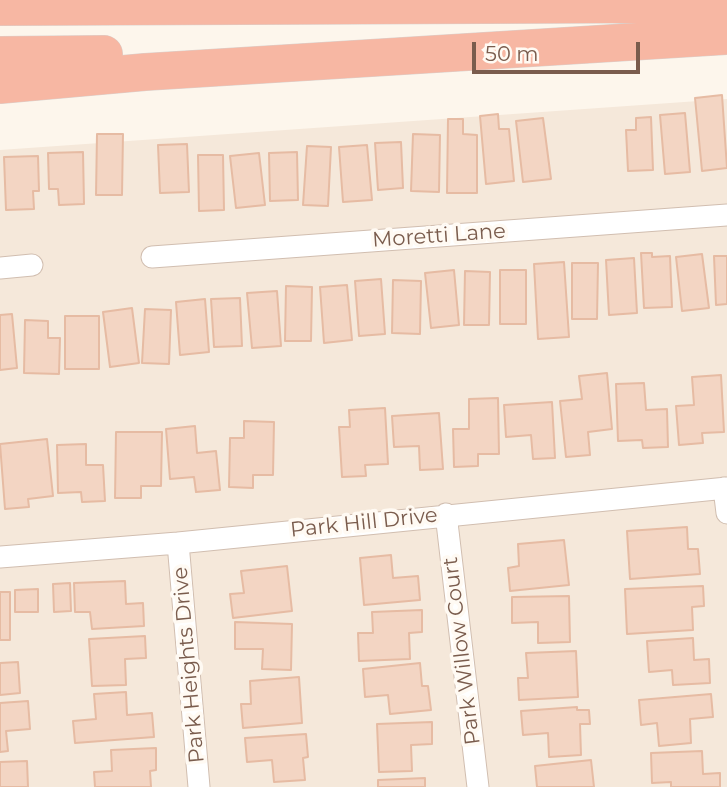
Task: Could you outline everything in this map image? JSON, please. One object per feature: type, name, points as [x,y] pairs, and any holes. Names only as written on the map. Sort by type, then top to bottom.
[{"type":"highway","points":[[0,6],[727,4]]},
{"type":"highway","points":[[0,85],[145,72],[727,36]]},
{"type":"highway","points":[[0,55],[465,53]]},
{"type":"street","name":"Moretti Lane","points":[[152,257],[727,215]]},
{"type":"street","points":[[0,268],[32,265]]},
{"type":"street","points":[[726,488],[727,513]]},
{"type":"street","name":"Park Hill Drive","points":[[0,557],[178,543],[726,488]]},
{"type":"street","name":"Park Willow Court","points":[[446,514],[478,787]]},
{"type":"street","name":"Park Heights Drive","points":[[178,543],[199,787]]},
{"type":"shaded area","points":[[727,99],[727,787],[0,787],[0,150]]},
{"type":"building","points":[[722,95],[727,168],[702,171],[695,98]]},
{"type":"building","points":[[685,113],[690,172],[665,174],[660,115]]},
{"type":"building","points":[[498,114],[499,129],[509,129],[514,181],[486,184],[480,116]]},
{"type":"building","points":[[651,117],[653,170],[628,171],[626,130],[636,130],[636,118]]},
{"type":"building","points":[[543,118],[551,179],[523,182],[516,121]]},
{"type":"building","points":[[448,119],[463,119],[463,134],[477,135],[477,193],[447,193]]},
{"type":"building","points":[[97,134],[123,134],[122,195],[96,195]]},
{"type":"building","points":[[413,134],[440,135],[439,192],[411,191]]},
{"type":"building","points":[[401,142],[403,188],[378,190],[375,143]]},
{"type":"building","points":[[187,144],[189,192],[160,193],[158,145]]},
{"type":"building","points":[[367,145],[372,200],[343,202],[339,147]]},
{"type":"building","points":[[307,146],[331,147],[328,206],[303,205]]},
{"type":"building","points":[[83,152],[84,204],[59,205],[58,189],[49,189],[48,153]]},
{"type":"building","points":[[297,152],[298,200],[270,201],[269,153]]},
{"type":"building","points":[[259,153],[265,205],[236,208],[230,156]]},
{"type":"building","points":[[198,155],[223,155],[224,210],[199,211]]},
{"type":"building","points":[[38,156],[39,191],[33,191],[34,209],[6,210],[4,157]]},
{"type":"building","points":[[641,253],[652,253],[652,257],[670,256],[672,307],[644,308]]},
{"type":"building","points":[[702,254],[709,308],[682,311],[676,257]]},
{"type":"building","points":[[714,256],[727,256],[727,304],[716,305]]},
{"type":"building","points":[[634,258],[637,313],[609,315],[606,260]]},
{"type":"building","points":[[564,262],[569,337],[538,339],[534,264]]},
{"type":"building","points":[[572,263],[598,263],[597,319],[572,319]]},
{"type":"building","points":[[454,270],[459,325],[431,328],[425,273]]},
{"type":"building","points":[[500,270],[526,270],[526,324],[500,324]]},
{"type":"building","points":[[465,271],[490,272],[489,325],[464,325]]},
{"type":"building","points":[[381,279],[385,334],[359,336],[355,281]]},
{"type":"building","points":[[393,280],[421,281],[420,334],[392,333]]},
{"type":"building","points":[[347,285],[352,340],[324,343],[320,287]]},
{"type":"building","points":[[286,286],[312,287],[311,341],[285,341]]},
{"type":"building","points":[[277,291],[281,346],[252,348],[247,293]]},
{"type":"building","points":[[240,298],[242,346],[214,347],[211,299]]},
{"type":"building","points":[[205,299],[209,352],[180,355],[176,302]]},
{"type":"building","points":[[132,308],[139,363],[110,367],[103,312]]},
{"type":"building","points":[[145,309],[171,310],[169,364],[142,363]]},
{"type":"building","points":[[12,314],[17,368],[0,370],[0,315]]},
{"type":"building","points":[[65,316],[99,316],[99,369],[65,369]]},
{"type":"building","points":[[25,320],[48,321],[48,338],[60,338],[59,374],[24,373]]},
{"type":"building","points":[[607,373],[612,429],[588,432],[590,455],[566,457],[560,401],[582,399],[579,376]]},
{"type":"building","points":[[721,375],[724,432],[702,433],[703,443],[679,445],[676,406],[694,405],[692,377]]},
{"type":"building","points":[[644,383],[646,410],[667,409],[668,447],[643,448],[642,440],[618,441],[616,384]]},
{"type":"building","points":[[498,398],[499,454],[478,454],[478,466],[454,467],[453,429],[469,429],[469,399]]},
{"type":"building","points":[[552,402],[555,458],[533,459],[531,435],[506,437],[504,405]]},
{"type":"building","points":[[385,408],[388,464],[365,465],[366,476],[342,477],[339,427],[350,427],[349,410]]},
{"type":"building","points":[[439,413],[443,469],[420,470],[419,446],[394,447],[392,416]]},
{"type":"building","points":[[244,421],[274,422],[273,475],[253,475],[253,488],[229,487],[230,438],[244,438]]},
{"type":"building","points":[[195,426],[197,453],[216,451],[220,490],[196,492],[194,477],[170,479],[166,429]]},
{"type":"building","points":[[116,432],[162,432],[161,486],[141,486],[141,498],[115,498]]},
{"type":"building","points":[[47,439],[53,496],[28,499],[29,507],[5,509],[0,444]]},
{"type":"building","points":[[86,444],[86,465],[103,465],[105,501],[82,502],[81,492],[58,493],[57,445]]},
{"type":"building","points":[[687,527],[688,549],[698,549],[700,574],[630,579],[627,531]]},
{"type":"building","points":[[564,540],[569,585],[510,591],[508,568],[519,566],[518,544]]},
{"type":"building","points":[[391,555],[393,578],[418,576],[420,600],[364,605],[360,558]]},
{"type":"building","points":[[287,566],[292,611],[233,618],[230,594],[244,593],[241,571]]},
{"type":"building","points":[[125,581],[126,604],[143,603],[144,626],[92,629],[90,612],[75,612],[74,583]]},
{"type":"building","points":[[70,583],[71,611],[54,612],[53,584]]},
{"type":"building","points":[[703,586],[704,606],[692,607],[693,630],[627,634],[625,589]]},
{"type":"building","points":[[38,589],[38,612],[15,612],[15,590]]},
{"type":"building","points":[[0,592],[10,592],[10,640],[0,640]]},
{"type":"building","points":[[569,596],[570,642],[538,643],[538,622],[512,623],[512,597]]},
{"type":"building","points":[[422,610],[422,632],[409,633],[410,659],[359,661],[358,633],[373,633],[372,612]]},
{"type":"building","points":[[235,622],[292,624],[291,670],[262,669],[263,649],[235,649]]},
{"type":"building","points":[[145,636],[146,658],[125,659],[126,685],[92,686],[89,639]]},
{"type":"building","points":[[693,638],[694,660],[709,659],[710,683],[673,685],[672,670],[649,672],[647,641]]},
{"type":"building","points":[[576,651],[578,697],[519,700],[518,678],[528,678],[526,653]]},
{"type":"building","points":[[18,662],[20,693],[0,695],[0,663]]},
{"type":"building","points":[[420,663],[422,686],[428,686],[431,710],[390,714],[388,695],[365,697],[363,669]]},
{"type":"building","points":[[299,677],[302,723],[243,728],[241,704],[251,704],[250,681]]},
{"type":"building","points":[[126,692],[127,715],[152,713],[154,737],[75,743],[73,721],[96,719],[94,694]]},
{"type":"building","points":[[711,694],[713,717],[690,719],[691,743],[659,746],[657,723],[641,725],[639,700]]},
{"type":"building","points":[[28,701],[30,729],[6,731],[8,751],[0,752],[0,703]]},
{"type":"building","points":[[577,707],[577,710],[589,710],[590,724],[580,724],[581,755],[549,757],[548,733],[523,735],[521,711]]},
{"type":"building","points":[[432,722],[432,744],[411,745],[412,771],[379,772],[377,724]]},
{"type":"building","points":[[306,734],[308,757],[303,758],[305,780],[274,782],[272,760],[247,762],[245,738]]},
{"type":"building","points":[[156,748],[156,770],[150,771],[151,787],[95,787],[94,772],[112,771],[111,750]]},
{"type":"building","points":[[702,751],[703,774],[720,773],[720,787],[671,787],[671,782],[652,783],[651,753]]},
{"type":"building","points":[[591,760],[594,787],[537,787],[535,766]]},
{"type":"building","points":[[27,761],[28,787],[0,787],[0,762]]},
{"type":"building","points":[[425,778],[425,787],[378,787],[378,780]]}]
